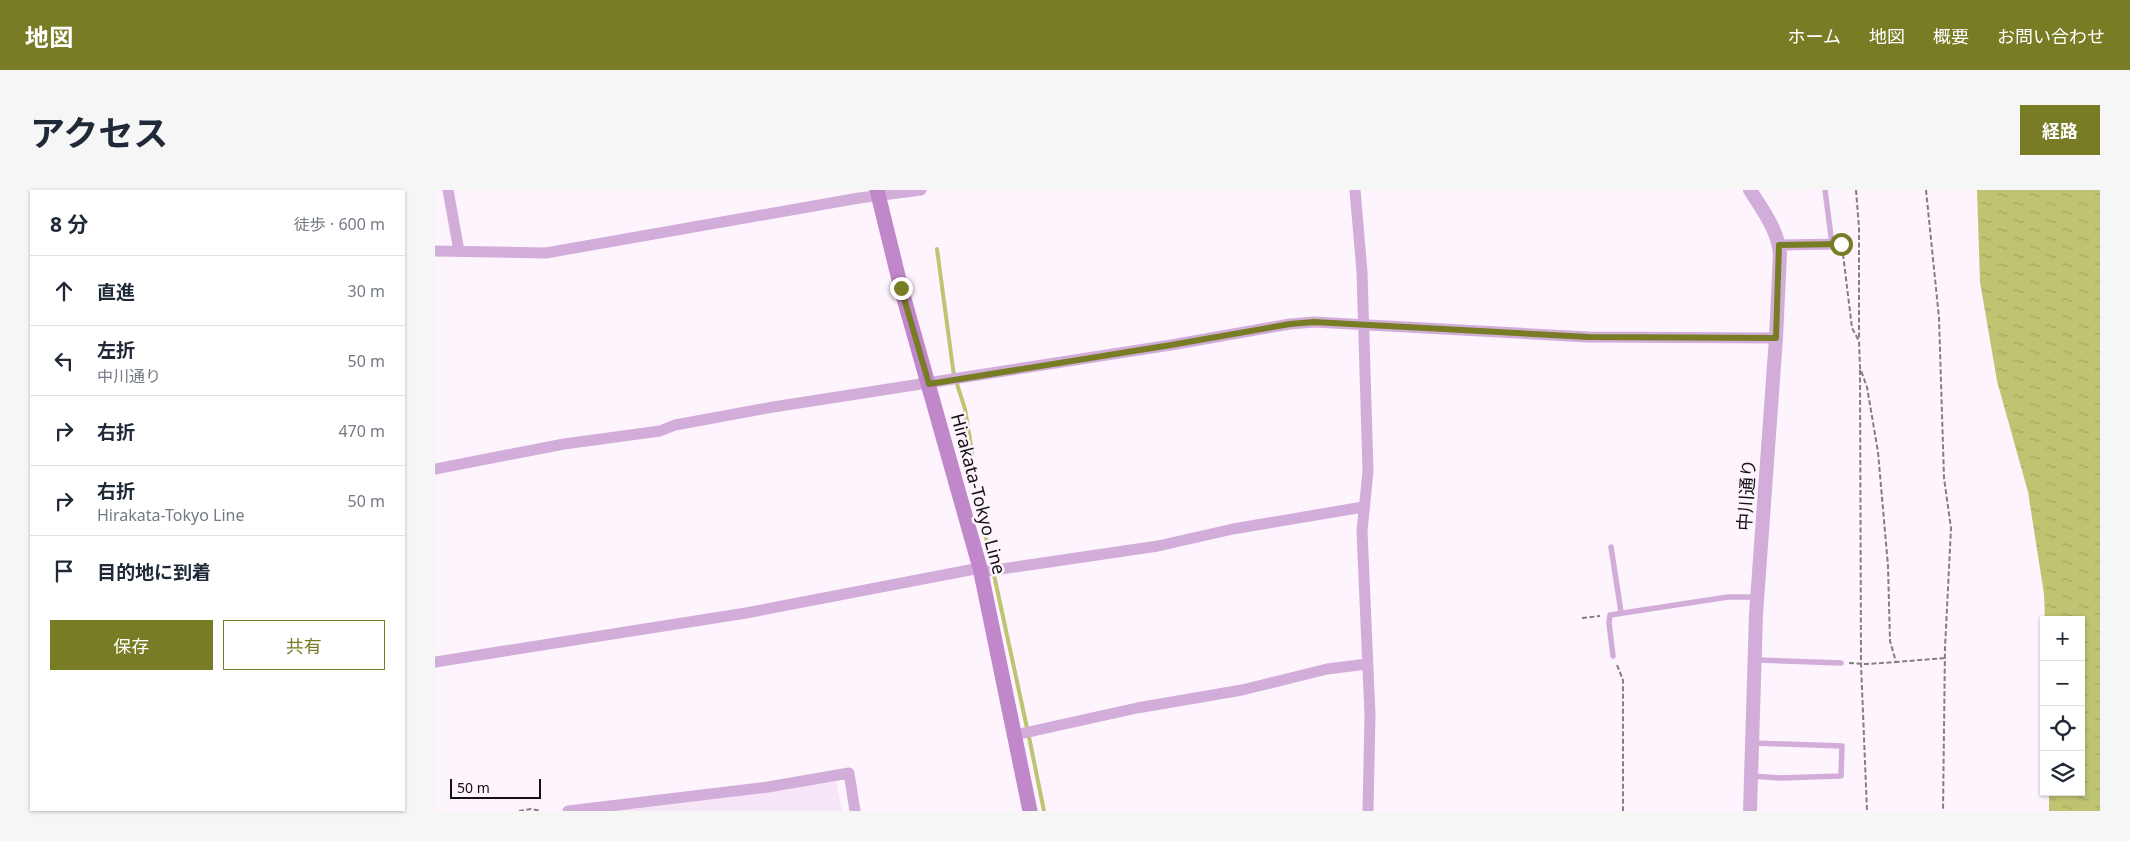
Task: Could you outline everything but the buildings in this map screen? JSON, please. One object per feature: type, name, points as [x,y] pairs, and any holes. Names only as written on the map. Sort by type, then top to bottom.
[{"type":"main road","name":"Hirakata-Tokyo Line","points":[[877,193],[980,570],[1030,811]]},
{"type":"street","points":[[448,190],[459,251]]},
{"type":"street","points":[[435,251],[546,253],[859,198],[877,193],[921,190]]},
{"type":"street","points":[[1355,190],[1362,272],[1368,471],[1363,507],[1370,715],[1368,811]]},
{"type":"street","name":"中川通り","points":[[1750,190],[1766,216],[1779,245],[1776,338],[1757,597],[1750,811]]},
{"type":"street","points":[[1779,245],[1839,247]]},
{"type":"street","points":[[435,469],[564,444],[660,431],[675,425],[773,407],[929,384],[1290,324],[1314,322],[1588,337],[1776,338]]},
{"type":"street","points":[[435,662],[746,613],[980,570],[1158,546],[1233,529],[1363,507]]},
{"type":"street","points":[[1015,735],[1137,708],[1242,690],[1327,669],[1367,664]]},
{"type":"street","points":[[568,811],[768,787],[849,773],[855,811]]},
{"type":"lane","points":[[1825,190],[1839,247]]},
{"type":"lane","points":[[1611,547],[1621,612]]},
{"type":"lane","points":[[1613,656],[1609,622],[1610,615],[1621,612],[1653,610],[1728,597],[1757,597]]},
{"type":"lane","points":[[1756,660],[1841,663]]},
{"type":"lane","points":[[1751,776],[1780,778],[1841,776],[1842,746],[1753,743]]},
{"type":"path","points":[[1856,190],[1859,228],[1861,664],[1867,811]]},
{"type":"path","points":[[1926,190],[1939,318],[1944,478],[1951,528],[1945,658],[1943,811]]},
{"type":"path","points":[[1839,247],[1852,328],[1859,342]]},
{"type":"path","points":[[1860,368],[1867,387],[1878,452],[1888,566],[1890,641],[1896,662]]},
{"type":"path","points":[[1582,618],[1610,615]]},
{"type":"path","points":[[1613,656],[1623,680],[1623,811]]},
{"type":"path","points":[[1855,663],[1945,658]]},
{"type":"path","points":[[519,811],[531,809],[541,811]]},
{"type":"shaded area","points":[[836,780],[842,811],[606,811]]},
{"type":"water","points":[[1977,190],[2100,190],[2100,811],[2049,811],[2049,796],[2085,796],[2085,616],[2045,616],[2044,594],[2028,492],[1997,381],[1980,282]]},
{"type":"waterway","points":[[937,249],[954,376]]},
{"type":"waterway","points":[[957,384],[965,409],[972,452],[973,483],[992,564]]},
{"type":"waterway","points":[[994,575],[1027,728]]},
{"type":"waterway","points":[[1029,737],[1044,811]]},
{"type":"route","points":[[901,288],[929,384],[1290,324],[1314,322],[1588,337],[1776,338],[1779,245],[1841,244]]}]
